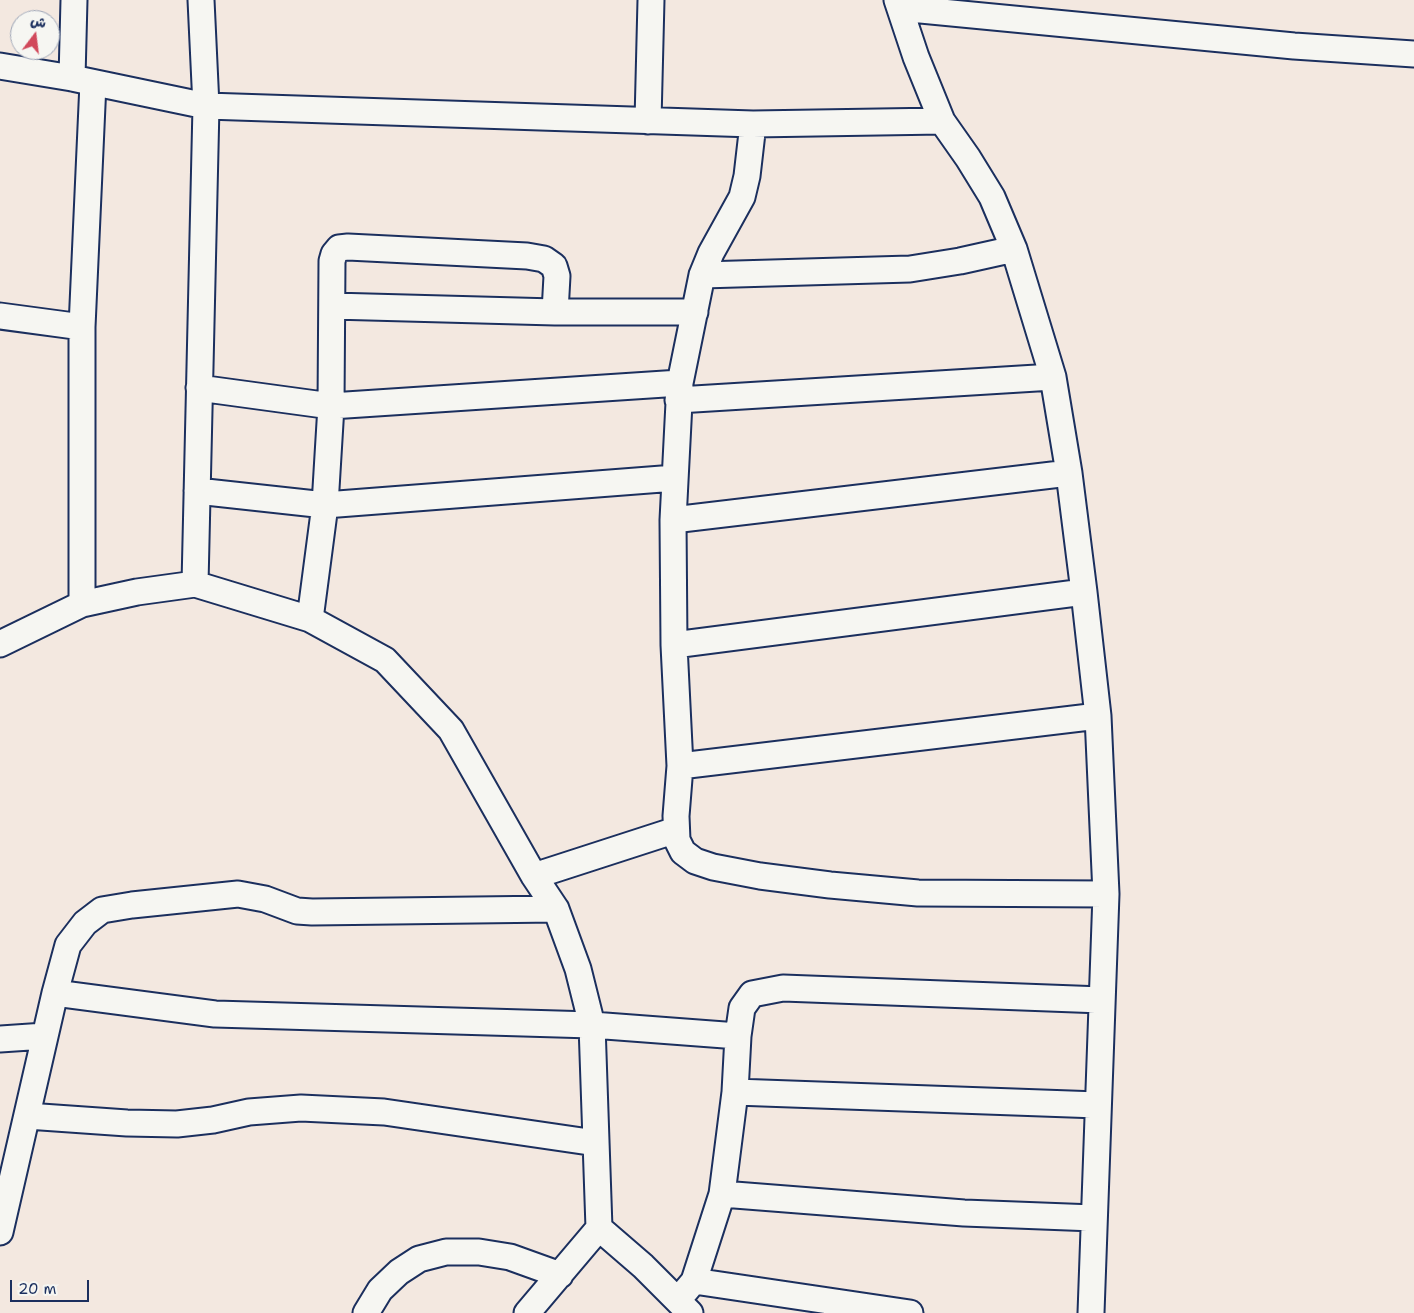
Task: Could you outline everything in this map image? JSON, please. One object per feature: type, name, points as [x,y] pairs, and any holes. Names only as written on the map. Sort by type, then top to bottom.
[{"type":"street","points":[[74,0],[83,80],[82,604]]},
{"type":"street","points":[[195,584],[206,106],[201,0]]},
{"type":"street","points":[[648,120],[651,0]]},
{"type":"street","points":[[1091,1313],[1106,894],[1098,716],[1069,473],[1053,377],[1014,248],[992,197],[942,121],[916,57],[899,4],[1294,46],[1414,54]]},
{"type":"street","points":[[0,66],[83,80],[206,106],[753,124],[942,121]]},
{"type":"street","points":[[753,124],[747,176],[742,197],[710,252],[702,275],[679,391],[673,520],[674,645],[680,766],[676,816],[677,840],[683,852],[695,861],[760,876],[830,885],[918,893],[1106,894]]},
{"type":"street","points":[[310,619],[325,504],[331,406],[332,261],[334,254],[340,248],[348,247],[527,256],[544,259],[554,266],[558,276],[555,312]]},
{"type":"street","points":[[702,275],[910,269],[960,262],[1014,248]]},
{"type":"street","points":[[332,306],[555,312],[695,312]]},
{"type":"street","points":[[0,316],[82,327]]},
{"type":"street","points":[[199,388],[331,406],[1053,377]]},
{"type":"street","points":[[673,520],[1069,473]]},
{"type":"street","points":[[197,491],[325,504],[675,478]]},
{"type":"street","points":[[0,644],[82,604],[136,592],[195,584],[310,619],[385,660],[451,730],[534,876],[556,909],[578,969],[592,1025],[599,1228],[527,1313]]},
{"type":"street","points":[[674,645],[1084,592]]},
{"type":"street","points":[[680,766],[1098,716]]},
{"type":"street","points":[[534,876],[676,830]]},
{"type":"street","points":[[2,1217],[68,945],[85,924],[102,910],[238,894],[265,899],[297,911],[312,912],[556,909]]},
{"type":"street","points":[[599,1228],[643,1266],[684,1306],[722,1194],[735,1092],[738,1036],[742,1008],[752,994],[783,988],[1102,1000]]},
{"type":"street","points":[[55,994],[215,1014],[592,1025],[738,1036]]},
{"type":"street","points":[[0,1039],[45,1036]]},
{"type":"street","points":[[735,1092],[1098,1105]]},
{"type":"street","points":[[27,1116],[127,1123],[177,1124],[213,1120],[248,1112],[310,1108],[384,1112],[596,1142]]},
{"type":"street","points":[[722,1194],[964,1213],[1094,1218]]},
{"type":"street","points":[[366,1313],[380,1290],[399,1272],[419,1259],[446,1252],[479,1252],[510,1257],[560,1275]]},
{"type":"street","points":[[694,1280],[910,1313]]}]
